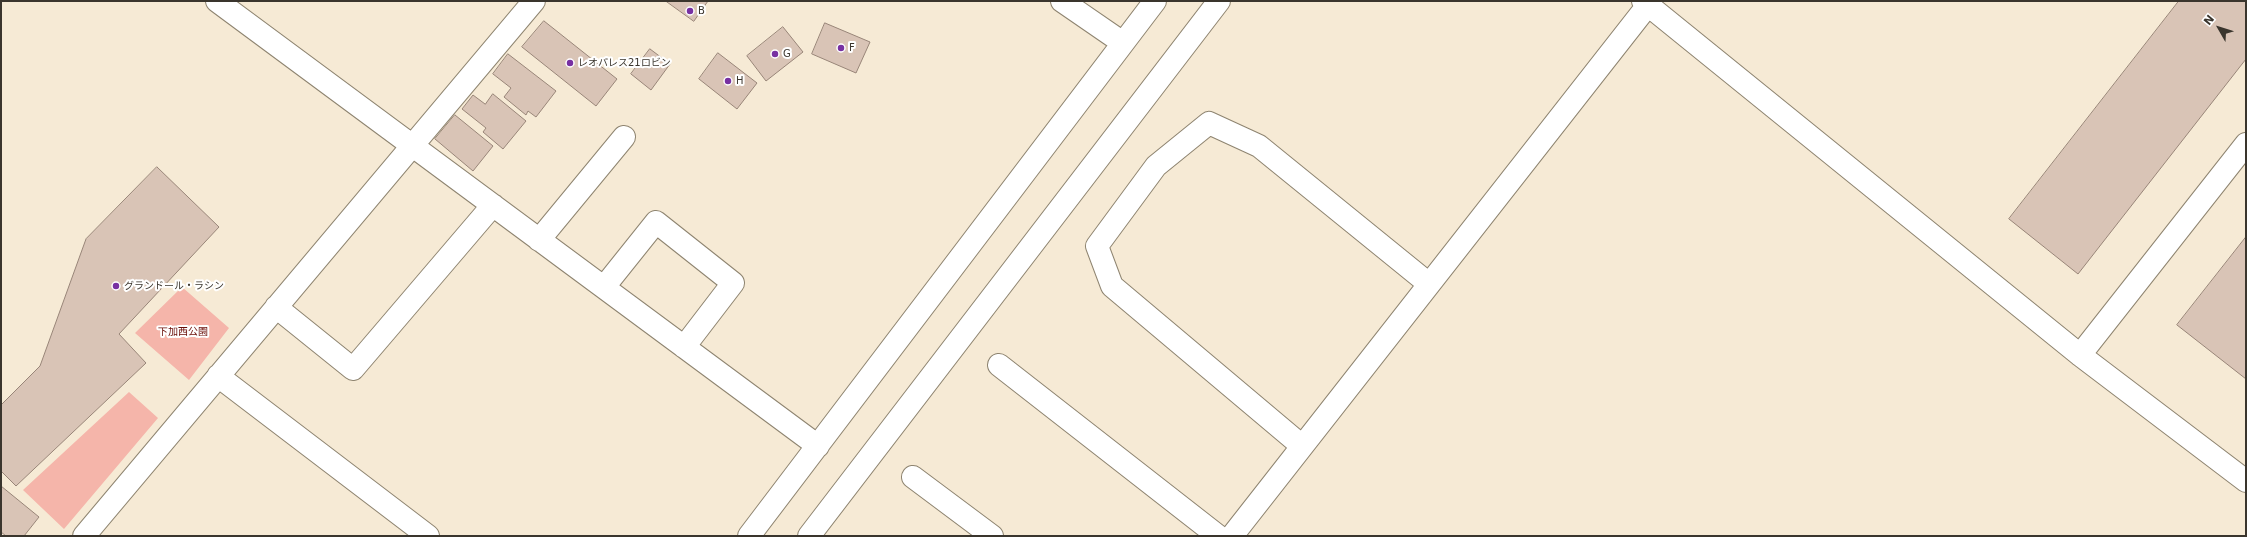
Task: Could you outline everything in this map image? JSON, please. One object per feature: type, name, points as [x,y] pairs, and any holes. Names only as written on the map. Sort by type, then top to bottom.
[{"type":"street","points":[[216,1],[818,446]]},
{"type":"street","points":[[84,536],[534,1]]},
{"type":"street","points":[[1062,1],[1123,43]]},
{"type":"street","points":[[749,536],[1155,1]]},
{"type":"street","points":[[809,536],[1219,1]]},
{"type":"street","points":[[1232,536],[1646,3],[2080,355],[2246,481]]},
{"type":"street","points":[[1302,446],[1112,286],[1097,246],[1156,166],[1209,123],[1259,146],[1429,284]]},
{"type":"street","points":[[539,240],[624,137]]},
{"type":"street","points":[[2080,355],[2246,144]]},
{"type":"street","points":[[276,307],[353,369],[493,205]]},
{"type":"street","points":[[604,287],[656,222],[733,283],[684,347]]},
{"type":"street","points":[[999,365],[1218,536]]},
{"type":"street","points":[[218,376],[428,536]]},
{"type":"street","points":[[913,477],[992,536]]},
{"type":"green space","name":"下加西公園","points":[[182,287],[229,328],[189,380],[135,333]]},
{"type":"green space","points":[[129,392],[158,418],[64,529],[23,490]]},
{"type":"building","name":"B","points":[[666,1],[708,1],[694,21]]},
{"type":"building","points":[[2179,1],[2246,1],[2246,59],[2078,274],[2009,219]]},
{"type":"building","name":"レオパレス21ロビン","points":[[544,21],[617,79],[596,106],[522,47]]},
{"type":"building","name":"F","points":[[825,23],[870,42],[856,73],[812,54]]},
{"type":"building","name":"G","points":[[783,27],[803,52],[766,81],[747,56]]},
{"type":"building","points":[[650,49],[670,64],[651,90],[631,74]]},
{"type":"building","name":"H","points":[[718,53],[757,83],[737,109],[699,79]]},
{"type":"building","points":[[508,54],[556,91],[536,117],[528,111],[526,115],[504,97],[511,88],[493,74]]},
{"type":"building","points":[[493,94],[526,121],[503,149],[483,132],[486,128],[462,109],[473,95],[485,104]]},
{"type":"building","points":[[455,115],[493,146],[473,171],[435,139]]},
{"type":"building","name":"グランドール・ラシン","points":[[157,167],[219,227],[119,334],[146,363],[16,486],[1,471],[1,405],[40,366],[86,239]]},
{"type":"building","points":[[2246,237],[2246,379],[2177,325]]},
{"type":"building","points":[[1,486],[39,517],[24,536],[6,536],[1,532]]},
{"type":"place","name":"B","points":[[690,11]]},
{"type":"place","name":"F","points":[[841,48]]},
{"type":"place","name":"G","points":[[775,54]]},
{"type":"place","name":"レオパレス21ロビン","points":[[570,63]]},
{"type":"place","name":"H","points":[[728,81]]},
{"type":"place","name":"グランドール・ラシン","points":[[116,286]]}]
